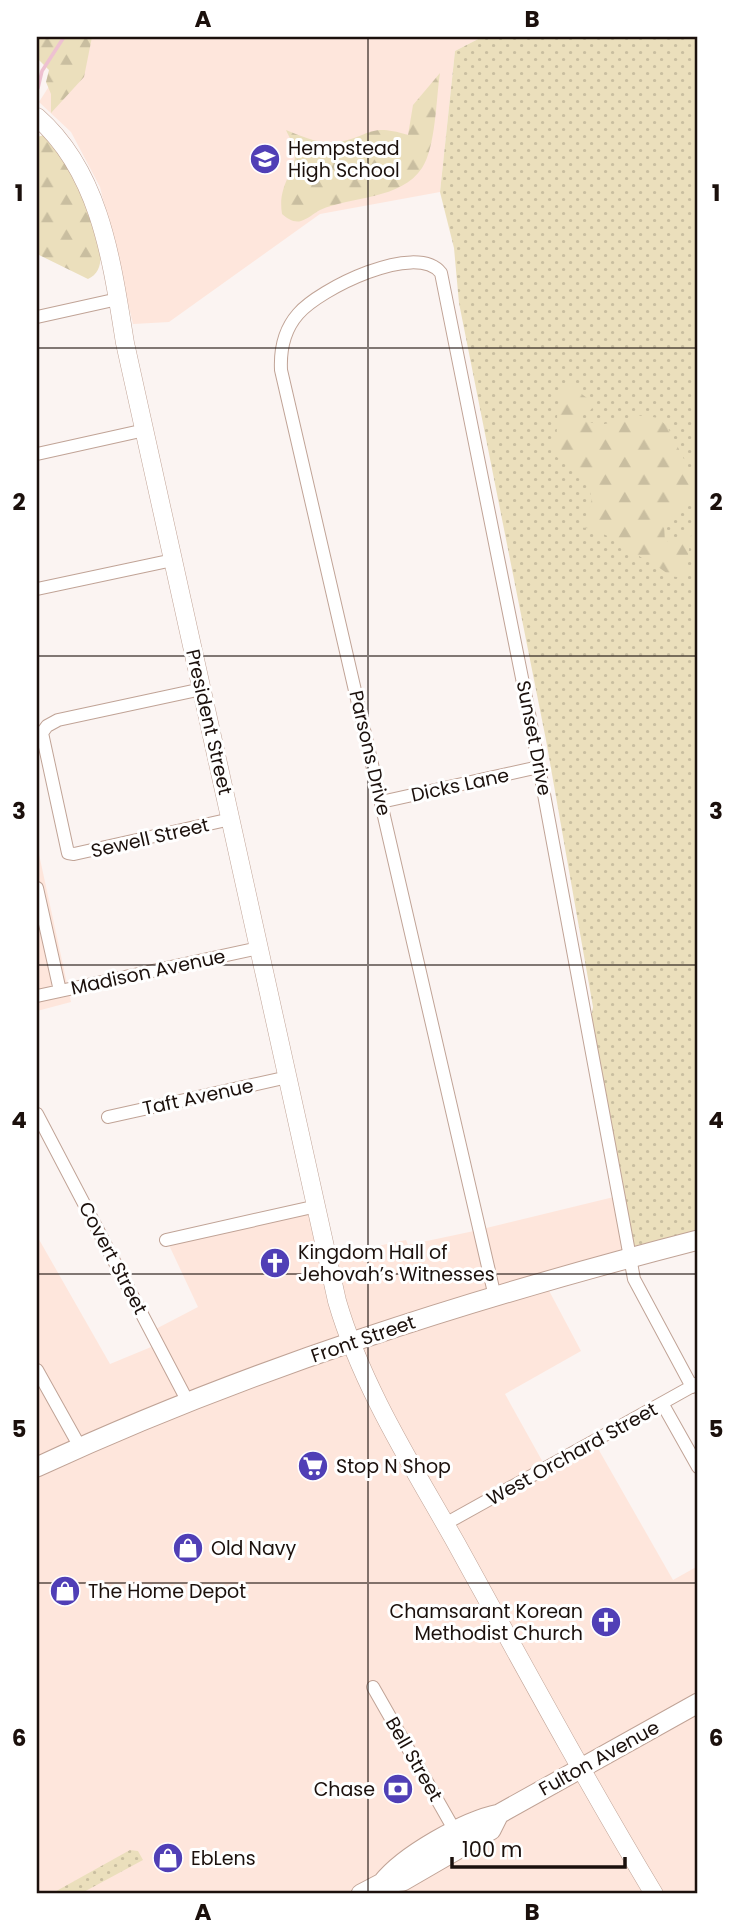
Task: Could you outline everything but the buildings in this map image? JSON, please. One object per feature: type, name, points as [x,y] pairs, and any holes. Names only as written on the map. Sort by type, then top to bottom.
[{"type":"main road","name":"Front Street","points":[[37,1467],[188,1402],[349,1343],[495,1297],[698,1240]]},
{"type":"main road","name":"Fulton Avenue","points":[[382,1883],[394,1868],[456,1831],[482,1817],[499,1814],[698,1703]]},
{"type":"main road","name":"Fulton Avenue","points":[[361,1894],[382,1883],[403,1881],[491,1830],[499,1814]]},
{"type":"street","name":"President Street","points":[[37,117],[76,163],[89,189],[106,243],[173,559],[349,1343],[379,1404],[580,1769],[654,1894]]},
{"type":"street","name":"Sunset Drive","points":[[388,268],[416,263],[437,268],[441,273],[540,767],[634,1279],[695,1385]]},
{"type":"street","name":"Parsons Drive","points":[[388,268],[357,275],[320,294],[299,313],[286,331],[280,355],[495,1297]]},
{"type":"street","points":[[37,317],[118,299]]},
{"type":"street","points":[[37,454],[145,430]]},
{"type":"street","points":[[37,589],[173,559]]},
{"type":"street","name":"Sewell Street","points":[[202,689],[58,720],[47,726],[42,733],[68,853],[83,854],[231,819]]},
{"type":"street","name":"Dicks Lane","points":[[381,803],[540,767]]},
{"type":"street","points":[[37,888],[60,991]]},
{"type":"street","name":"Madison Avenue","points":[[37,996],[259,948]]},
{"type":"street","name":"Taft Avenue","points":[[108,1116],[288,1077]]},
{"type":"street","name":"Covert Street","points":[[37,1114],[188,1402]]},
{"type":"street","points":[[166,1240],[317,1206]]},
{"type":"street","points":[[37,1370],[80,1447]]},
{"type":"street","name":"West Orchard Street","points":[[445,1524],[695,1385]]},
{"type":"street","points":[[662,1404],[698,1467]]},
{"type":"street","name":"Bell Street","points":[[373,1688],[456,1831]]},
{"type":"shaded area","name":"Hempstead High School","points":[[74,37],[482,37],[455,51],[440,192],[320,214],[169,322],[133,324],[100,187],[71,132],[39,102],[72,50]]},
{"type":"shaded area","points":[[37,845],[71,1002],[37,1011]]},
{"type":"shaded area","points":[[622,1195],[634,1254],[546,1285],[581,1351],[505,1394],[545,1466],[592,1438],[673,1580],[698,1566],[698,1894],[37,1894],[37,1236],[110,1364],[156,1345],[150,1332],[198,1307],[168,1243],[320,1208],[330,1256],[406,1240],[408,1245]]},
{"type":"green space","points":[[37,37],[92,37],[84,77],[51,113],[51,94],[46,82],[49,70],[37,58]]},
{"type":"green space","points":[[482,37],[698,37],[698,1238],[634,1254],[591,1019],[593,1007],[546,740],[459,303],[454,248],[440,192],[455,51]]},
{"type":"green space","points":[[440,73],[430,148],[422,168],[413,178],[389,192],[332,205],[301,221],[291,220],[282,214],[282,194],[295,158],[294,148],[286,130],[312,140],[326,142],[339,142],[378,130],[408,135],[413,105]]},
{"type":"green space","points":[[48,134],[79,185],[97,232],[101,253],[98,269],[88,279],[37,254],[37,137]]},
{"type":"green space","points":[[567,383],[591,401],[593,407],[588,413],[575,411],[589,422],[604,424],[641,416],[658,418],[667,426],[698,481],[698,508],[688,502],[664,525],[665,542],[678,538],[692,528],[686,571],[681,577],[670,575],[598,531],[577,527],[591,504],[591,494],[581,477],[551,453],[555,444],[559,403]]},
{"type":"green space","points":[[130,1850],[138,1851],[143,1860],[80,1894],[51,1894]]},
{"type":"waterway","points":[[38,88],[42,71],[64,37]]},
{"type":"place","name":"Hempstead High School","points":[[265,159]]},
{"type":"place","name":"Kingdom Hall of Jehovah’s Witnesses","points":[[275,1263]]},
{"type":"place","name":"Stop N Shop","points":[[313,1466]]},
{"type":"place","name":"Old Navy","points":[[188,1548]]},
{"type":"place","name":"The Home Depot","points":[[65,1591]]},
{"type":"place","name":"Chamsarant Korean Methodist Church","points":[[606,1622]]},
{"type":"place","name":"Chase","points":[[398,1789]]},
{"type":"place","name":"EbLens","points":[[168,1858]]}]
